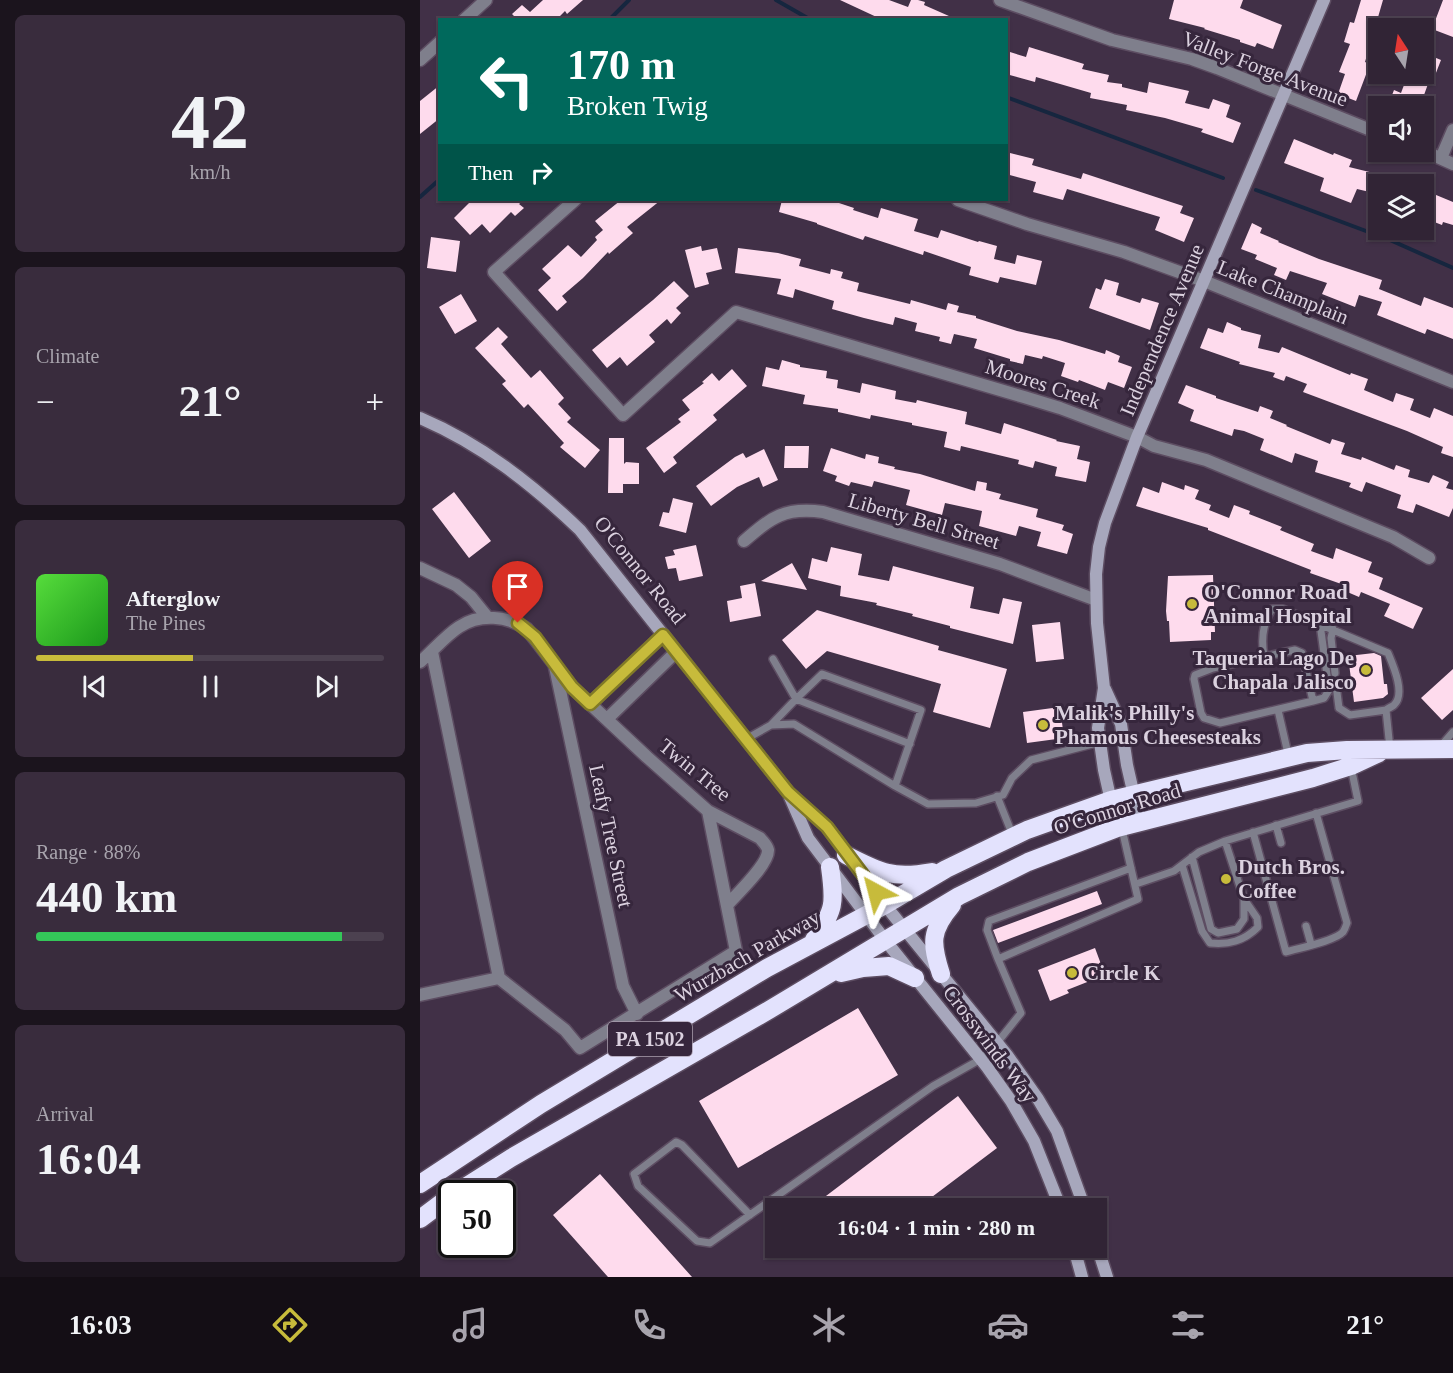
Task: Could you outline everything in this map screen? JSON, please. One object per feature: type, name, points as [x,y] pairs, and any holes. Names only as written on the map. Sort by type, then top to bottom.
[{"type":"highway","name":"O'Connor Road","points":[[885,905],[946,869],[1013,836],[1076,811],[1111,801],[1307,753],[1347,750],[1446,749]]},
{"type":"highway","name":"O'Connor Road","points":[[905,929],[959,896],[1028,862],[1120,827],[1230,800],[1351,766],[1387,751]]},
{"type":"highway","points":[[846,855],[892,875],[911,876],[946,869]]},
{"type":"highway","points":[[812,943],[828,921],[834,905],[830,867]]},
{"type":"highway","points":[[941,974],[934,954],[933,933],[941,918],[959,896]]},
{"type":"highway","name":"Wurzbach Parkway","points":[[420,1184],[541,1104],[812,943],[885,905]]},
{"type":"highway","name":"PA 1502","points":[[476,1180],[510,1158],[905,929]]},
{"type":"highway","points":[[824,977],[863,968],[888,966],[915,978]]},
{"type":"highway","name":"PA 1502","points":[[420,1219],[438,1206]]},
{"type":"main road","name":"Independence Avenue","points":[[1120,827],[1111,801],[1098,728],[1104,688],[1096,600],[1099,547],[1105,523],[1137,437],[1324,0]]},
{"type":"main road","name":"O'Connor Road","points":[[420,418],[477,448],[507,467],[541,493],[580,530],[788,792],[827,827],[846,855],[905,929]]},
{"type":"main road","name":"Independence Avenue","points":[[1104,688],[1121,724],[1140,822]]},
{"type":"main road","name":"O'Connor Road","points":[[788,792],[808,838],[866,914]]},
{"type":"main road","name":"Crosswinds Way","points":[[866,914],[981,1059],[1011,1101],[1034,1141],[1057,1198]]},
{"type":"main road","name":"Crosswinds Way","points":[[905,929],[997,1043],[1038,1099],[1057,1131],[1081,1198]]},
{"type":"main road","points":[[1077,1258],[1082,1277]]},
{"type":"main road","points":[[1101,1258],[1107,1277]]},
{"type":"street","points":[[467,18],[486,0]]},
{"type":"street","name":"Valley Forge Avenue","points":[[1000,0],[1112,40],[1192,59],[1368,130]]},
{"type":"street","points":[[420,60],[438,44]]},
{"type":"street","points":[[1441,158],[1453,130]]},
{"type":"street","points":[[1434,156],[1453,164]]},
{"type":"street","name":"Moores Creek","points":[[574,201],[494,272],[623,415],[736,312],[1024,397],[1137,437],[1154,446],[1206,460],[1393,537],[1429,558]]},
{"type":"street","name":"Lake Champlain","points":[[961,201],[1027,224],[1124,252],[1204,281],[1453,382]]},
{"type":"street","name":"Liberty Bell Street","points":[[744,541],[765,523],[783,513],[803,509],[823,512],[1000,564],[1096,600]]},
{"type":"street","points":[[420,662],[459,627],[472,621],[488,618],[471,597],[456,585],[423,574]]},
{"type":"street","name":"Twin Tree","points":[[488,618],[503,618],[518,623],[535,637],[572,687],[708,811],[760,838],[768,849],[761,866],[728,905]]},
{"type":"street","points":[[590,704],[663,635]]},
{"type":"street","points":[[432,652],[499,978],[565,1030],[580,1048],[736,950],[708,811]]},
{"type":"street","points":[[607,719],[676,652]]},
{"type":"street","name":"Leafy Tree Street","points":[[554,663],[624,986],[637,1014]]},
{"type":"street","points":[[420,995],[499,978]]},
{"type":"lane","points":[[1264,656],[1261,642],[1266,618],[1272,609],[1283,609],[1388,653],[1396,670],[1399,696],[1395,704],[1386,710],[1350,715],[1339,708],[1336,685]]},
{"type":"lane","points":[[1313,701],[1302,653],[1295,650],[1213,668],[1195,675],[1194,679],[1201,713],[1209,721],[1220,723],[1278,710],[1313,701],[1324,698],[1329,690],[1320,624]]},
{"type":"lane","points":[[1333,629],[1331,638],[1335,673]]},
{"type":"lane","points":[[773,659],[796,699],[910,744]]},
{"type":"lane","points":[[746,739],[771,725],[822,674],[921,710],[895,786]]},
{"type":"lane","points":[[1278,710],[1289,758]]},
{"type":"lane","points":[[1386,710],[1387,751]]},
{"type":"lane","points":[[771,725],[794,724],[928,804],[976,802],[1003,795],[1012,778],[1031,760],[1100,742]]},
{"type":"lane","points":[[1446,749],[1453,732]]},
{"type":"lane","points":[[1136,884],[1174,871],[1198,852],[1225,841],[1358,801],[1351,766]]},
{"type":"lane","points":[[997,796],[1013,836]]},
{"type":"lane","points":[[1253,832],[1286,951],[1311,944],[1337,936],[1344,931],[1347,923],[1316,813]]},
{"type":"lane","points":[[1276,825],[1281,843]]},
{"type":"lane","points":[[998,959],[1138,900],[1136,884],[1120,827]]},
{"type":"lane","points":[[1182,865],[1202,932],[1210,943],[1222,944],[1250,935],[1258,927],[1257,918],[1244,899],[1225,841]]},
{"type":"lane","points":[[1192,857],[1211,928],[1218,933],[1237,929],[1244,919],[1244,899]]},
{"type":"lane","points":[[750,1215],[682,1145],[676,1142],[634,1174],[638,1186],[697,1241],[710,1243],[750,1215],[933,1086],[981,1059],[997,1043],[1021,1013],[987,930],[989,921],[1131,868]]},
{"type":"lane","points":[[1306,926],[1311,944]]},
{"type":"building","points":[[543,0],[583,0],[567,14],[565,11],[558,18],[516,18],[512,14],[522,5],[530,12]]},
{"type":"building","points":[[840,0],[889,0],[908,7],[911,0],[918,0],[953,18],[879,18]]},
{"type":"building","points":[[1174,0],[1243,0],[1240,8],[1282,25],[1273,49],[1257,43],[1255,47],[1205,28],[1169,19]]},
{"type":"building","points":[[1361,0],[1383,0],[1378,18],[1368,18],[1368,52],[1365,62],[1368,63],[1368,69],[1356,101],[1338,94],[1345,74],[1339,72],[1350,44],[1344,42],[1350,22],[1354,23]]},
{"type":"building","points":[[1443,0],[1453,0],[1453,37],[1434,30]]},
{"type":"building","points":[[1029,47],[1084,64],[1082,69],[1109,75],[1107,82],[1122,84],[1122,87],[1147,93],[1149,82],[1189,91],[1185,103],[1209,109],[1213,99],[1230,105],[1226,117],[1241,123],[1233,143],[1201,132],[1203,129],[1126,110],[1127,105],[1090,98],[1091,93],[1036,77],[1035,82],[1008,75],[1010,52],[1026,57]]},
{"type":"building","points":[[1434,57],[1441,60],[1434,78]]},
{"type":"building","points":[[1404,84],[1428,84],[1424,96],[1392,96],[1394,90],[1401,93]]},
{"type":"building","points":[[438,87],[438,120],[420,134],[420,101]]},
{"type":"building","points":[[1294,139],[1352,160],[1349,167],[1378,174],[1368,174],[1368,192],[1357,189],[1351,203],[1320,191],[1324,178],[1284,163]]},
{"type":"building","points":[[1008,152],[1034,159],[1032,165],[1081,179],[1083,173],[1183,206],[1180,213],[1194,218],[1184,242],[1155,230],[1160,217],[1067,189],[1063,200],[1033,192],[1036,182],[1008,175]]},
{"type":"building","points":[[1434,194],[1453,202],[1453,225],[1443,222],[1442,225],[1434,222]]},
{"type":"building","points":[[471,201],[523,201],[519,204],[524,208],[515,216],[511,212],[490,233],[482,224],[470,235],[454,218]]},
{"type":"building","points":[[620,201],[660,201],[627,227],[633,233],[609,254],[608,252],[562,296],[567,302],[557,311],[538,290],[551,278],[542,269],[568,245],[581,257],[603,230],[595,221]]},
{"type":"building","points":[[782,201],[840,201],[839,203],[854,208],[853,210],[878,218],[881,208],[918,219],[914,231],[938,238],[941,230],[997,246],[994,259],[1015,264],[1017,255],[1042,261],[1036,285],[1000,277],[998,283],[969,275],[971,267],[924,251],[923,255],[865,236],[863,240],[779,212]]},
{"type":"building","points":[[1252,223],[1262,228],[1260,233],[1278,242],[1319,259],[1382,280],[1379,289],[1421,306],[1424,297],[1453,308],[1453,339],[1427,329],[1425,334],[1377,315],[1382,302],[1359,295],[1355,307],[1322,294],[1327,283],[1290,271],[1286,280],[1274,275],[1277,268],[1255,259],[1257,255],[1241,249]]},
{"type":"building","points":[[431,237],[460,241],[456,272],[427,268]]},
{"type":"building","points":[[701,246],[702,251],[717,248],[722,269],[706,273],[709,284],[695,288],[685,250]]},
{"type":"building","points":[[738,248],[778,253],[801,259],[799,266],[830,274],[831,269],[843,272],[841,278],[859,283],[857,291],[910,304],[911,300],[946,310],[948,303],[959,306],[957,312],[976,316],[976,318],[1017,331],[1059,340],[1105,354],[1106,350],[1120,356],[1118,362],[1132,367],[1124,388],[1108,382],[1105,390],[1061,376],[1065,363],[1043,356],[1042,359],[1025,355],[1023,364],[1010,361],[1010,359],[974,348],[977,339],[954,334],[951,344],[939,341],[940,337],[915,331],[917,323],[895,317],[893,325],[864,318],[832,309],[834,301],[795,289],[793,298],[777,294],[781,279],[735,273]]},
{"type":"building","points":[[1105,279],[1119,283],[1116,295],[1140,303],[1142,298],[1159,303],[1150,330],[1089,308],[1096,288],[1101,290]]},
{"type":"building","points":[[674,281],[689,296],[676,308],[681,313],[671,324],[667,319],[649,335],[655,342],[627,366],[620,357],[607,368],[592,350]]},
{"type":"building","points":[[461,294],[477,321],[455,334],[439,307]]},
{"type":"building","points":[[1227,322],[1241,330],[1261,335],[1258,348],[1279,353],[1282,347],[1350,375],[1351,373],[1368,379],[1364,390],[1393,402],[1396,393],[1414,399],[1410,410],[1430,418],[1434,408],[1453,416],[1453,457],[1441,453],[1443,447],[1407,431],[1303,392],[1307,384],[1286,376],[1284,381],[1273,377],[1275,373],[1239,364],[1240,362],[1200,348],[1208,328],[1223,333]]},
{"type":"building","points":[[498,327],[508,337],[501,344],[531,378],[540,370],[564,398],[558,404],[571,418],[567,422],[600,450],[585,468],[560,447],[564,443],[528,404],[524,408],[502,384],[506,381],[475,348]]},
{"type":"building","points":[[782,360],[800,365],[800,367],[827,371],[826,378],[838,380],[837,388],[860,393],[862,383],[896,391],[895,399],[916,403],[917,400],[967,412],[965,424],[1001,434],[1004,423],[1056,441],[1080,446],[1077,459],[1090,462],[1086,482],[1055,476],[1057,467],[1035,461],[1033,468],[1018,464],[1019,460],[961,446],[960,451],[944,447],[947,432],[871,415],[870,419],[838,412],[838,409],[803,404],[805,395],[762,386],[766,367],[779,370]]},
{"type":"building","points":[[732,369],[747,386],[713,415],[717,420],[673,457],[677,463],[664,473],[646,448],[681,422],[678,419],[690,410],[682,400],[704,383],[702,382],[712,373],[719,381]]},
{"type":"building","points":[[1186,385],[1258,412],[1260,406],[1273,411],[1270,418],[1330,444],[1332,439],[1345,443],[1341,454],[1361,460],[1362,457],[1394,470],[1396,465],[1410,470],[1408,477],[1429,483],[1433,475],[1449,482],[1446,488],[1453,490],[1453,508],[1449,517],[1416,504],[1413,513],[1397,508],[1401,495],[1366,482],[1362,492],[1349,487],[1351,483],[1315,472],[1318,461],[1295,453],[1292,463],[1260,450],[1264,439],[1234,429],[1232,436],[1190,421],[1194,410],[1178,403]]},
{"type":"building","points":[[609,438],[624,438],[624,464],[626,462],[639,463],[639,484],[623,484],[623,493],[608,493]]},
{"type":"building","points":[[785,446],[809,446],[808,468],[784,468]]},
{"type":"building","points":[[831,448],[865,459],[866,454],[879,457],[878,463],[895,467],[894,469],[920,474],[975,491],[977,481],[987,483],[986,490],[1001,494],[999,499],[1038,509],[1036,517],[1064,525],[1062,530],[1073,534],[1067,554],[1037,546],[1041,532],[1019,526],[1016,536],[979,526],[982,511],[945,503],[942,515],[906,505],[910,490],[874,481],[872,487],[851,482],[849,486],[835,481],[837,476],[823,471]]},
{"type":"building","points":[[764,449],[778,480],[763,487],[759,477],[737,487],[711,506],[696,486],[735,457],[743,453],[746,458]]},
{"type":"building","points":[[1162,482],[1184,490],[1185,485],[1199,490],[1195,499],[1211,505],[1209,510],[1229,518],[1234,505],[1250,511],[1249,514],[1282,527],[1280,530],[1314,544],[1311,551],[1333,559],[1336,548],[1372,562],[1368,572],[1383,578],[1379,589],[1423,608],[1413,629],[1384,616],[1390,604],[1361,592],[1359,597],[1345,591],[1347,586],[1310,573],[1311,570],[1208,530],[1208,528],[1136,506],[1143,487],[1159,493]]},
{"type":"building","points":[[454,492],[491,541],[469,558],[432,509]]},
{"type":"building","points":[[673,498],[693,503],[686,533],[659,526],[663,512],[669,513]]},
{"type":"building","points":[[696,545],[703,576],[679,581],[676,568],[668,569],[665,557],[675,555],[673,550]]},
{"type":"building","points":[[831,547],[862,554],[858,575],[889,581],[893,566],[974,587],[970,608],[999,614],[1003,598],[1022,602],[1013,644],[950,628],[950,626],[912,616],[913,614],[876,605],[877,603],[840,596],[841,586],[808,578],[812,558],[827,562]]},
{"type":"building","points":[[792,563],[807,590],[761,581]]},
{"type":"building","name":"O'Connor Road Animal Hospital","points":[[1213,575],[1215,632],[1211,632],[1211,640],[1170,642],[1166,611],[1168,576]]},
{"type":"building","points":[[755,583],[761,616],[730,622],[727,601],[742,598],[740,586]]},
{"type":"building","points":[[817,610],[939,646],[938,650],[1007,669],[990,728],[933,712],[941,684],[827,651],[806,669],[782,640]]},
{"type":"building","points":[[1060,622],[1064,659],[1036,662],[1032,625]]},
{"type":"building","name":"Taqueria Lago De Chapala Jalisco","points":[[1374,653],[1381,656],[1384,684],[1387,684],[1388,694],[1383,698],[1354,702],[1348,656]]},
{"type":"building","points":[[1453,669],[1453,710],[1442,720],[1421,698]]},
{"type":"building","name":"Malik's Philly's Phamous Cheesesteaks","points":[[1060,707],[1064,738],[1027,743],[1023,712]]},
{"type":"building","points":[[1097,891],[1102,904],[998,943],[993,930]]},
{"type":"building","name":"Circle K","points":[[1095,948],[1105,975],[1067,990],[1069,993],[1050,1001],[1038,970]]},
{"type":"building","points":[[858,1008],[898,1075],[738,1168],[699,1101]]},
{"type":"building","points":[[958,1096],[997,1148],[931,1198],[823,1198]]},
{"type":"building","points":[[600,1174],[692,1277],[608,1277],[553,1215]]},
{"type":"waterway","points":[[611,18],[629,0]]},
{"type":"waterway","points":[[776,0],[808,18]]},
{"type":"waterway","points":[[1008,98],[1223,178]]},
{"type":"waterway","points":[[420,197],[438,181]]},
{"type":"waterway","points":[[1256,190],[1390,240],[1453,268]]},
{"type":"place","name":"O'Connor Road Animal Hospital","points":[[1192,604]]},
{"type":"place","name":"Taqueria Lago De Chapala Jalisco","points":[[1366,670]]},
{"type":"place","name":"Malik's Philly's Phamous Cheesesteaks","points":[[1043,725]]},
{"type":"place","name":"Dutch Bros. Coffee","points":[[1226,879]]},
{"type":"place","name":"Circle K","points":[[1072,973]]},
{"type":"route","points":[[518,623],[528,629],[572,687],[590,704],[663,635],[788,792],[827,827],[876,892]]}]
